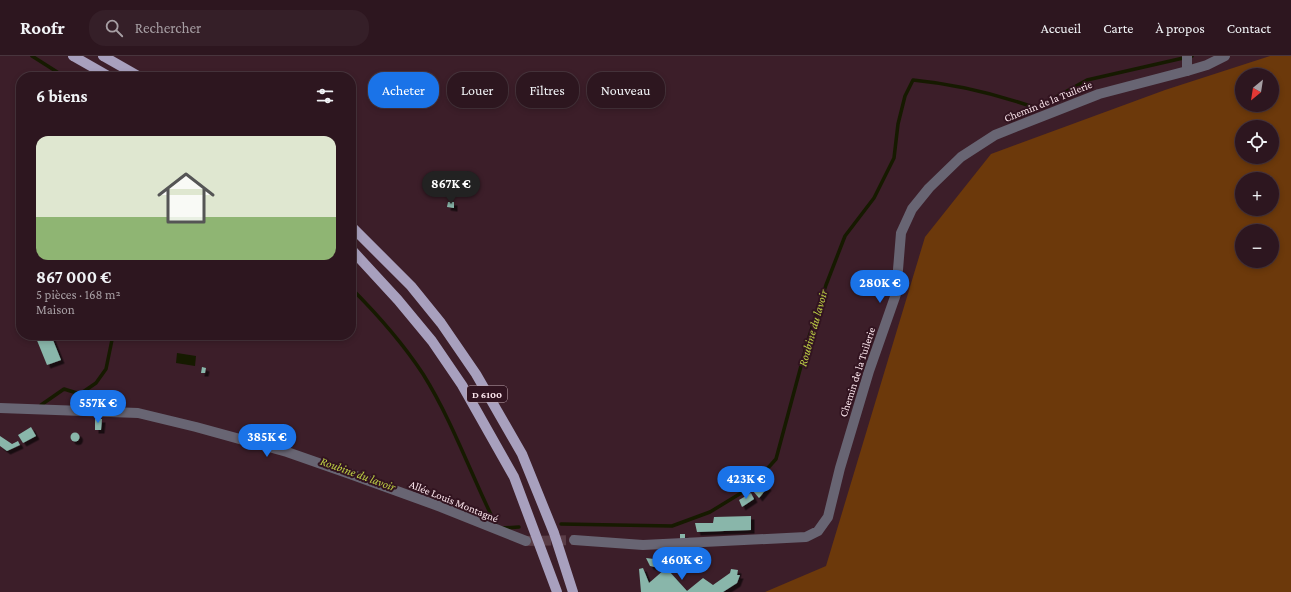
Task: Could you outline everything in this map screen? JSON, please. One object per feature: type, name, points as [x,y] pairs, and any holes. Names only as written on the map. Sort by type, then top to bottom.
[{"type":"main road","points":[[73,56],[101,72]]},
{"type":"main road","points":[[103,56],[131,72]]},
{"type":"main road","name":"D 6100","points":[[356,231],[411,286],[441,323],[476,374],[522,454],[554,533],[573,592]]},
{"type":"main road","name":"D 6100","points":[[356,254],[398,300],[432,341],[462,385],[514,477],[557,592]]},
{"type":"street","name":"Chemin de la Tuilerie","points":[[574,540],[643,545],[806,537],[818,531],[828,517],[840,468],[869,371],[896,294],[901,233],[912,209],[929,188],[961,157],[995,135],[1099,94],[1187,64],[1207,64],[1225,56]]},
{"type":"street","name":"Allée Louis Montagné","points":[[0,408],[138,413],[196,427],[287,452],[441,507],[526,541]]},
{"type":"shaded area","points":[[1270,56],[1291,56],[1291,592],[765,592],[826,566],[925,237],[991,154],[1165,90]]},
{"type":"shaded area","points":[[177,353],[196,356],[195,366],[176,363]]},
{"type":"building","points":[[448,202],[454,202],[454,208],[447,207]]},
{"type":"building","points":[[37,340],[53,340],[61,360],[47,365]]},
{"type":"building","points":[[202,367],[206,368],[205,373],[201,373]]},
{"type":"building","points":[[95,419],[102,419],[101,430],[95,430]]},
{"type":"building","points":[[31,427],[36,436],[23,443],[18,435]]},
{"type":"building","points":[[75,432],[80,437],[75,442],[70,437]]},
{"type":"building","points":[[0,436],[12,444],[18,441],[20,445],[7,451],[0,446]]},
{"type":"building","points":[[762,481],[768,487],[759,498],[753,491]]},
{"type":"building","points":[[751,493],[754,499],[742,507],[739,500]]},
{"type":"building","points":[[751,516],[751,530],[697,532],[695,523],[713,523],[714,517]]},
{"type":"building","points":[[680,534],[685,534],[685,539],[680,539]]},
{"type":"building","points":[[646,558],[670,561],[668,570],[687,591],[703,578],[713,585],[730,573],[731,569],[738,570],[737,575],[740,575],[737,583],[723,592],[641,592],[639,569],[643,568],[649,583],[665,569],[650,566]]},
{"type":"waterway","points":[[32,56],[57,72]]},
{"type":"waterway","name":"Roubine du lavoir","points":[[561,524],[672,526],[710,512],[751,487],[776,459],[808,340],[826,285],[845,236],[874,198],[894,158],[898,124],[905,96],[913,80],[975,90],[1036,108],[1087,80],[1192,56]]},
{"type":"waterway","points":[[356,293],[371,308],[407,351],[434,392],[496,525]]},
{"type":"waterway","points":[[41,405],[64,389],[80,394],[96,383],[106,369],[112,340]]},
{"type":"waterway","name":"Roubine du lavoir","points":[[244,435],[283,446]]},
{"type":"waterway","name":"Roubine du lavoir","points":[[502,528],[519,527]]},
{"type":"tunnel","points":[[526,541],[574,540]]}]
